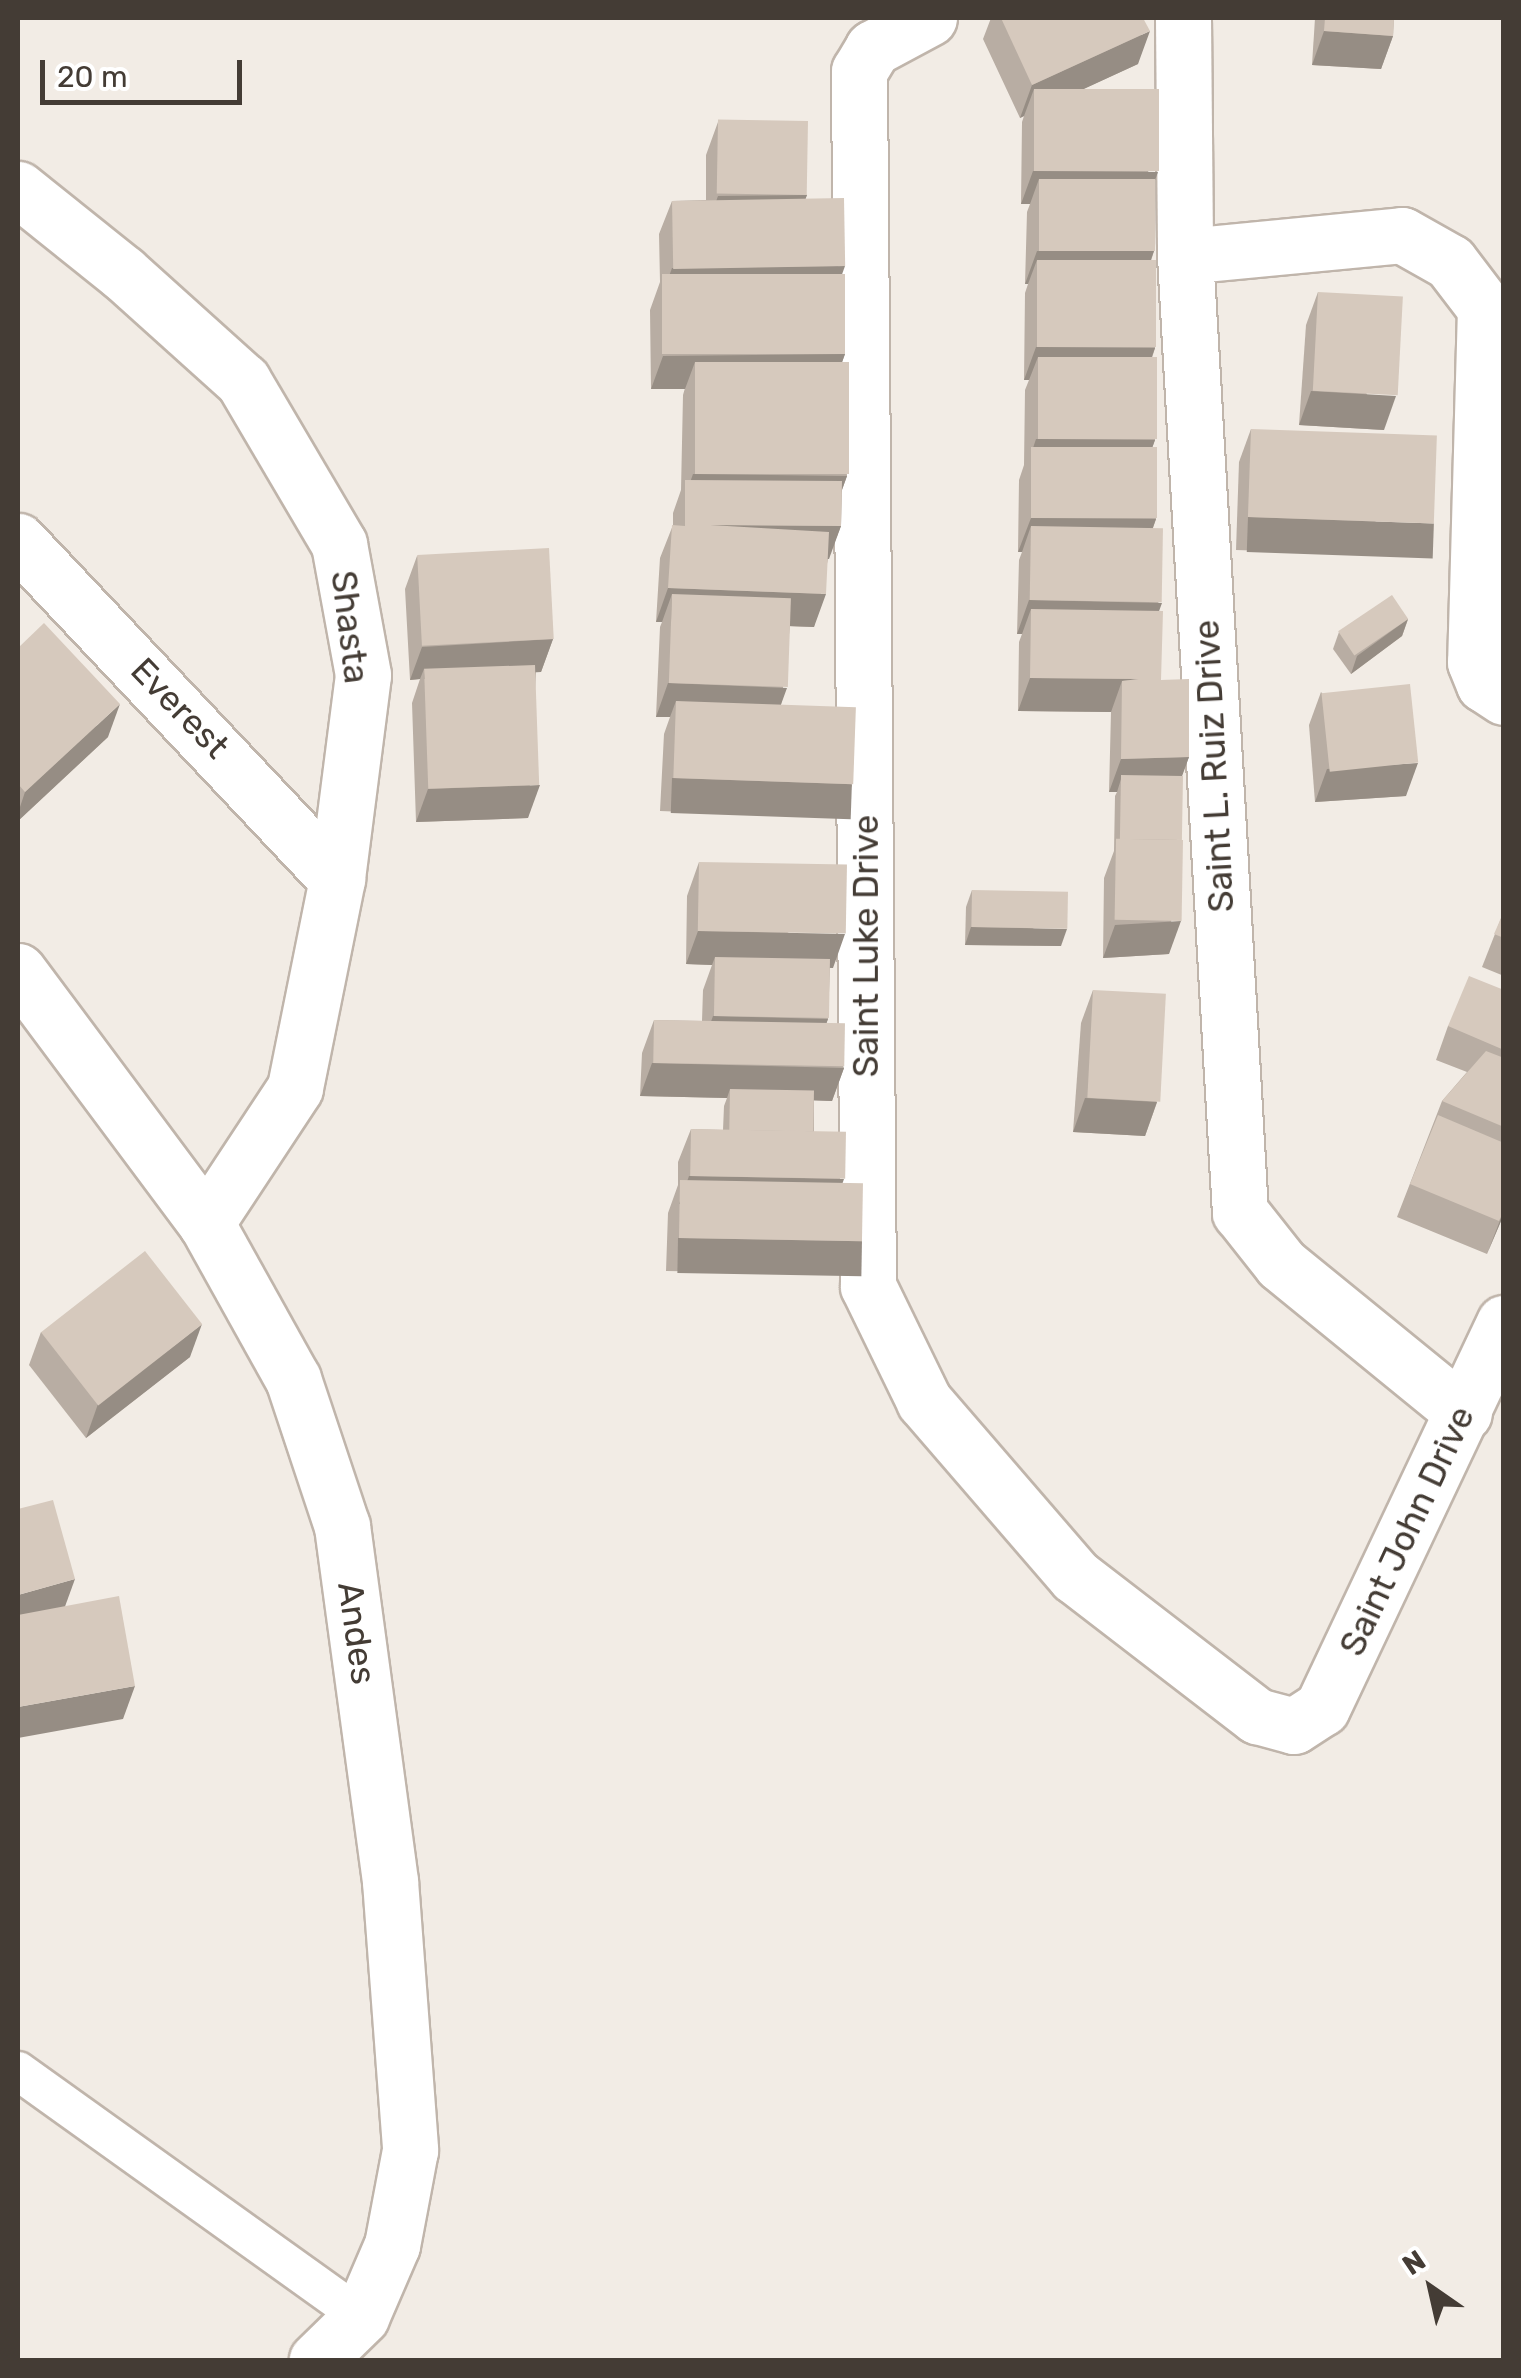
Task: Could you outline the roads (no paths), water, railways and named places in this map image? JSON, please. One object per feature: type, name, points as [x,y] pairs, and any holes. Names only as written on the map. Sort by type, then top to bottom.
[{"type":"street","name":"Saint Luke Drive","points":[[929,18],[872,48],[859,71],[868,1286],[924,1401],[1075,1576],[1257,1716],[1294,1726]]},
{"type":"street","name":"Saint L. Ruiz Drive","points":[[1183,18],[1186,256],[1240,1212],[1281,1264],[1464,1413]]},
{"type":"street","name":"Shasta","points":[[18,190],[123,272],[243,381],[339,544],[363,675],[337,879],[295,1088],[206,1223]]},
{"type":"street","points":[[1186,256],[1402,234],[1450,262],[1484,308],[1475,662],[1484,684],[1504,697]]},
{"type":"street","name":"Everest","points":[[18,541],[337,879]]},
{"type":"street","name":"Andes","points":[[18,972],[206,1223],[293,1379],[342,1526],[390,1881],[410,2150],[392,2245],[361,2318],[318,2360]]},
{"type":"street","name":"Saint John Drive","points":[[1294,1726],[1322,1708],[1504,1323]]},
{"type":"lane","points":[[18,2070],[361,2318]]}]
